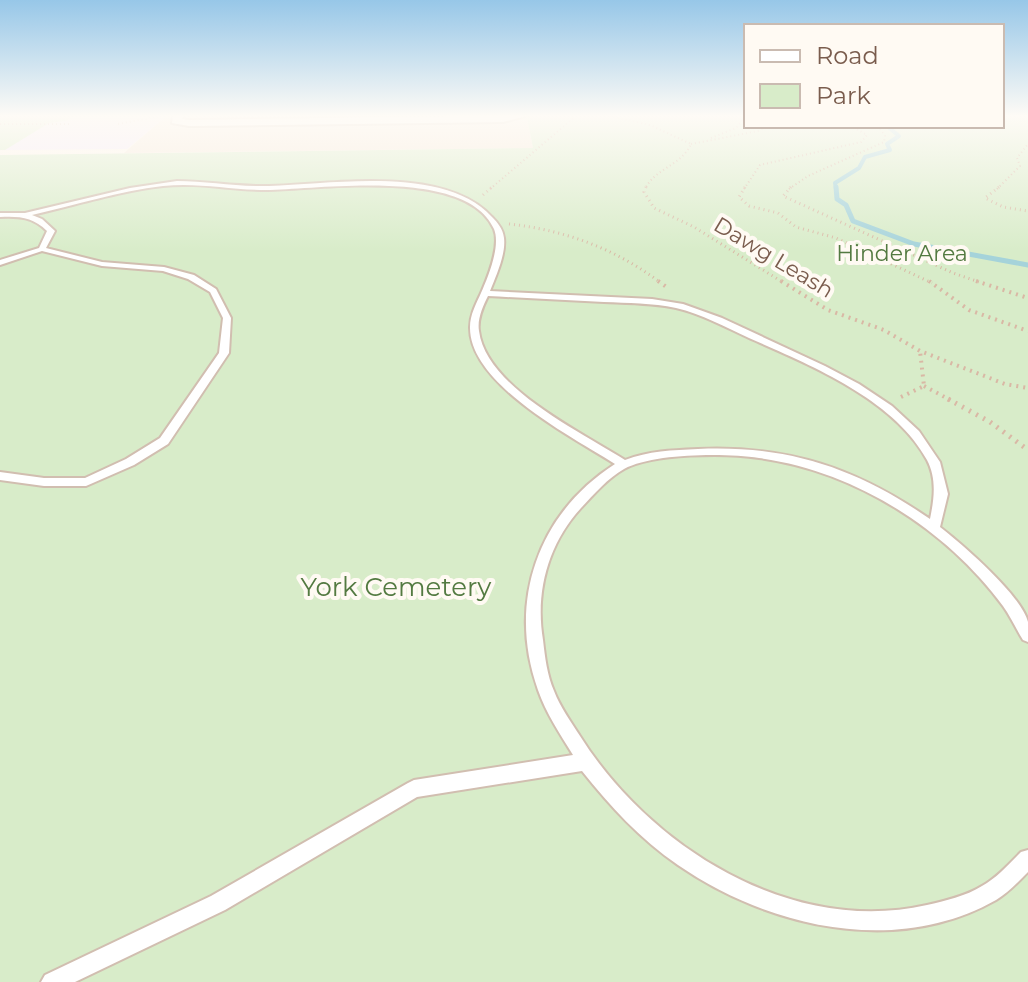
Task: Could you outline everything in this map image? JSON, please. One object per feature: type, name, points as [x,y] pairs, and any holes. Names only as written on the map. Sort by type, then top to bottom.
[{"type":"lane","points":[[0,215],[28,214],[135,189],[180,183],[264,188],[383,182],[414,185],[473,203],[495,223],[503,245],[488,293],[479,300],[473,330],[477,346],[498,379],[521,398],[623,464]]},
{"type":"lane","points":[[28,214],[41,219],[51,231],[42,249]]},
{"type":"lane","points":[[0,263],[42,249],[102,264],[164,269],[191,277],[213,291],[227,318],[224,353],[164,441],[130,462],[86,482],[44,482],[0,476]]},
{"type":"lane","points":[[488,293],[654,302],[693,309],[804,359],[885,405],[909,426],[929,452],[940,482],[943,508],[934,528]]},
{"type":"lane","points":[[1028,635],[1004,596],[934,528],[858,483],[810,464],[762,453],[716,450],[623,464],[591,490],[559,524],[538,570],[532,626],[546,692],[583,762],[632,818],[697,867],[772,903],[853,921],[928,916],[991,892],[1028,859]]},
{"type":"lane","points":[[52,982],[218,903],[414,789],[583,762]]},
{"type":"path","points":[[473,203],[523,161]]},
{"type":"path","name":"Dawg Leash","points":[[683,161],[661,169],[648,180],[644,192],[654,208],[694,227],[828,310],[884,330],[920,351],[1005,384],[1028,388]]},
{"type":"path","points":[[778,161],[760,165],[739,197],[749,206],[778,213],[796,227],[836,238],[877,255],[930,281],[969,310],[1028,331]]},
{"type":"path","points":[[840,161],[801,178],[783,196],[953,273],[1028,298]]},
{"type":"path","points":[[1018,161],[1020,166],[1007,175],[997,191],[985,198],[1003,207],[1028,211]]},
{"type":"path","points":[[495,223],[531,225],[580,238],[649,273],[693,309]]},
{"type":"path","points":[[920,351],[924,386]]},
{"type":"path","points":[[885,405],[924,386]]},
{"type":"path","points":[[924,386],[990,422],[1028,450]]},
{"type":"green space","name":"York Cemetery","points":[[0,161],[1028,161],[1028,982],[0,982]]},
{"type":"waterway","points":[[836,189],[835,183],[859,168],[863,161]]},
{"type":"waterway","points":[[836,187],[837,199],[846,205],[853,221],[914,244],[1028,265]]},
{"type":"park label","name":"Hinder Area","points":[[902,253]]}]
